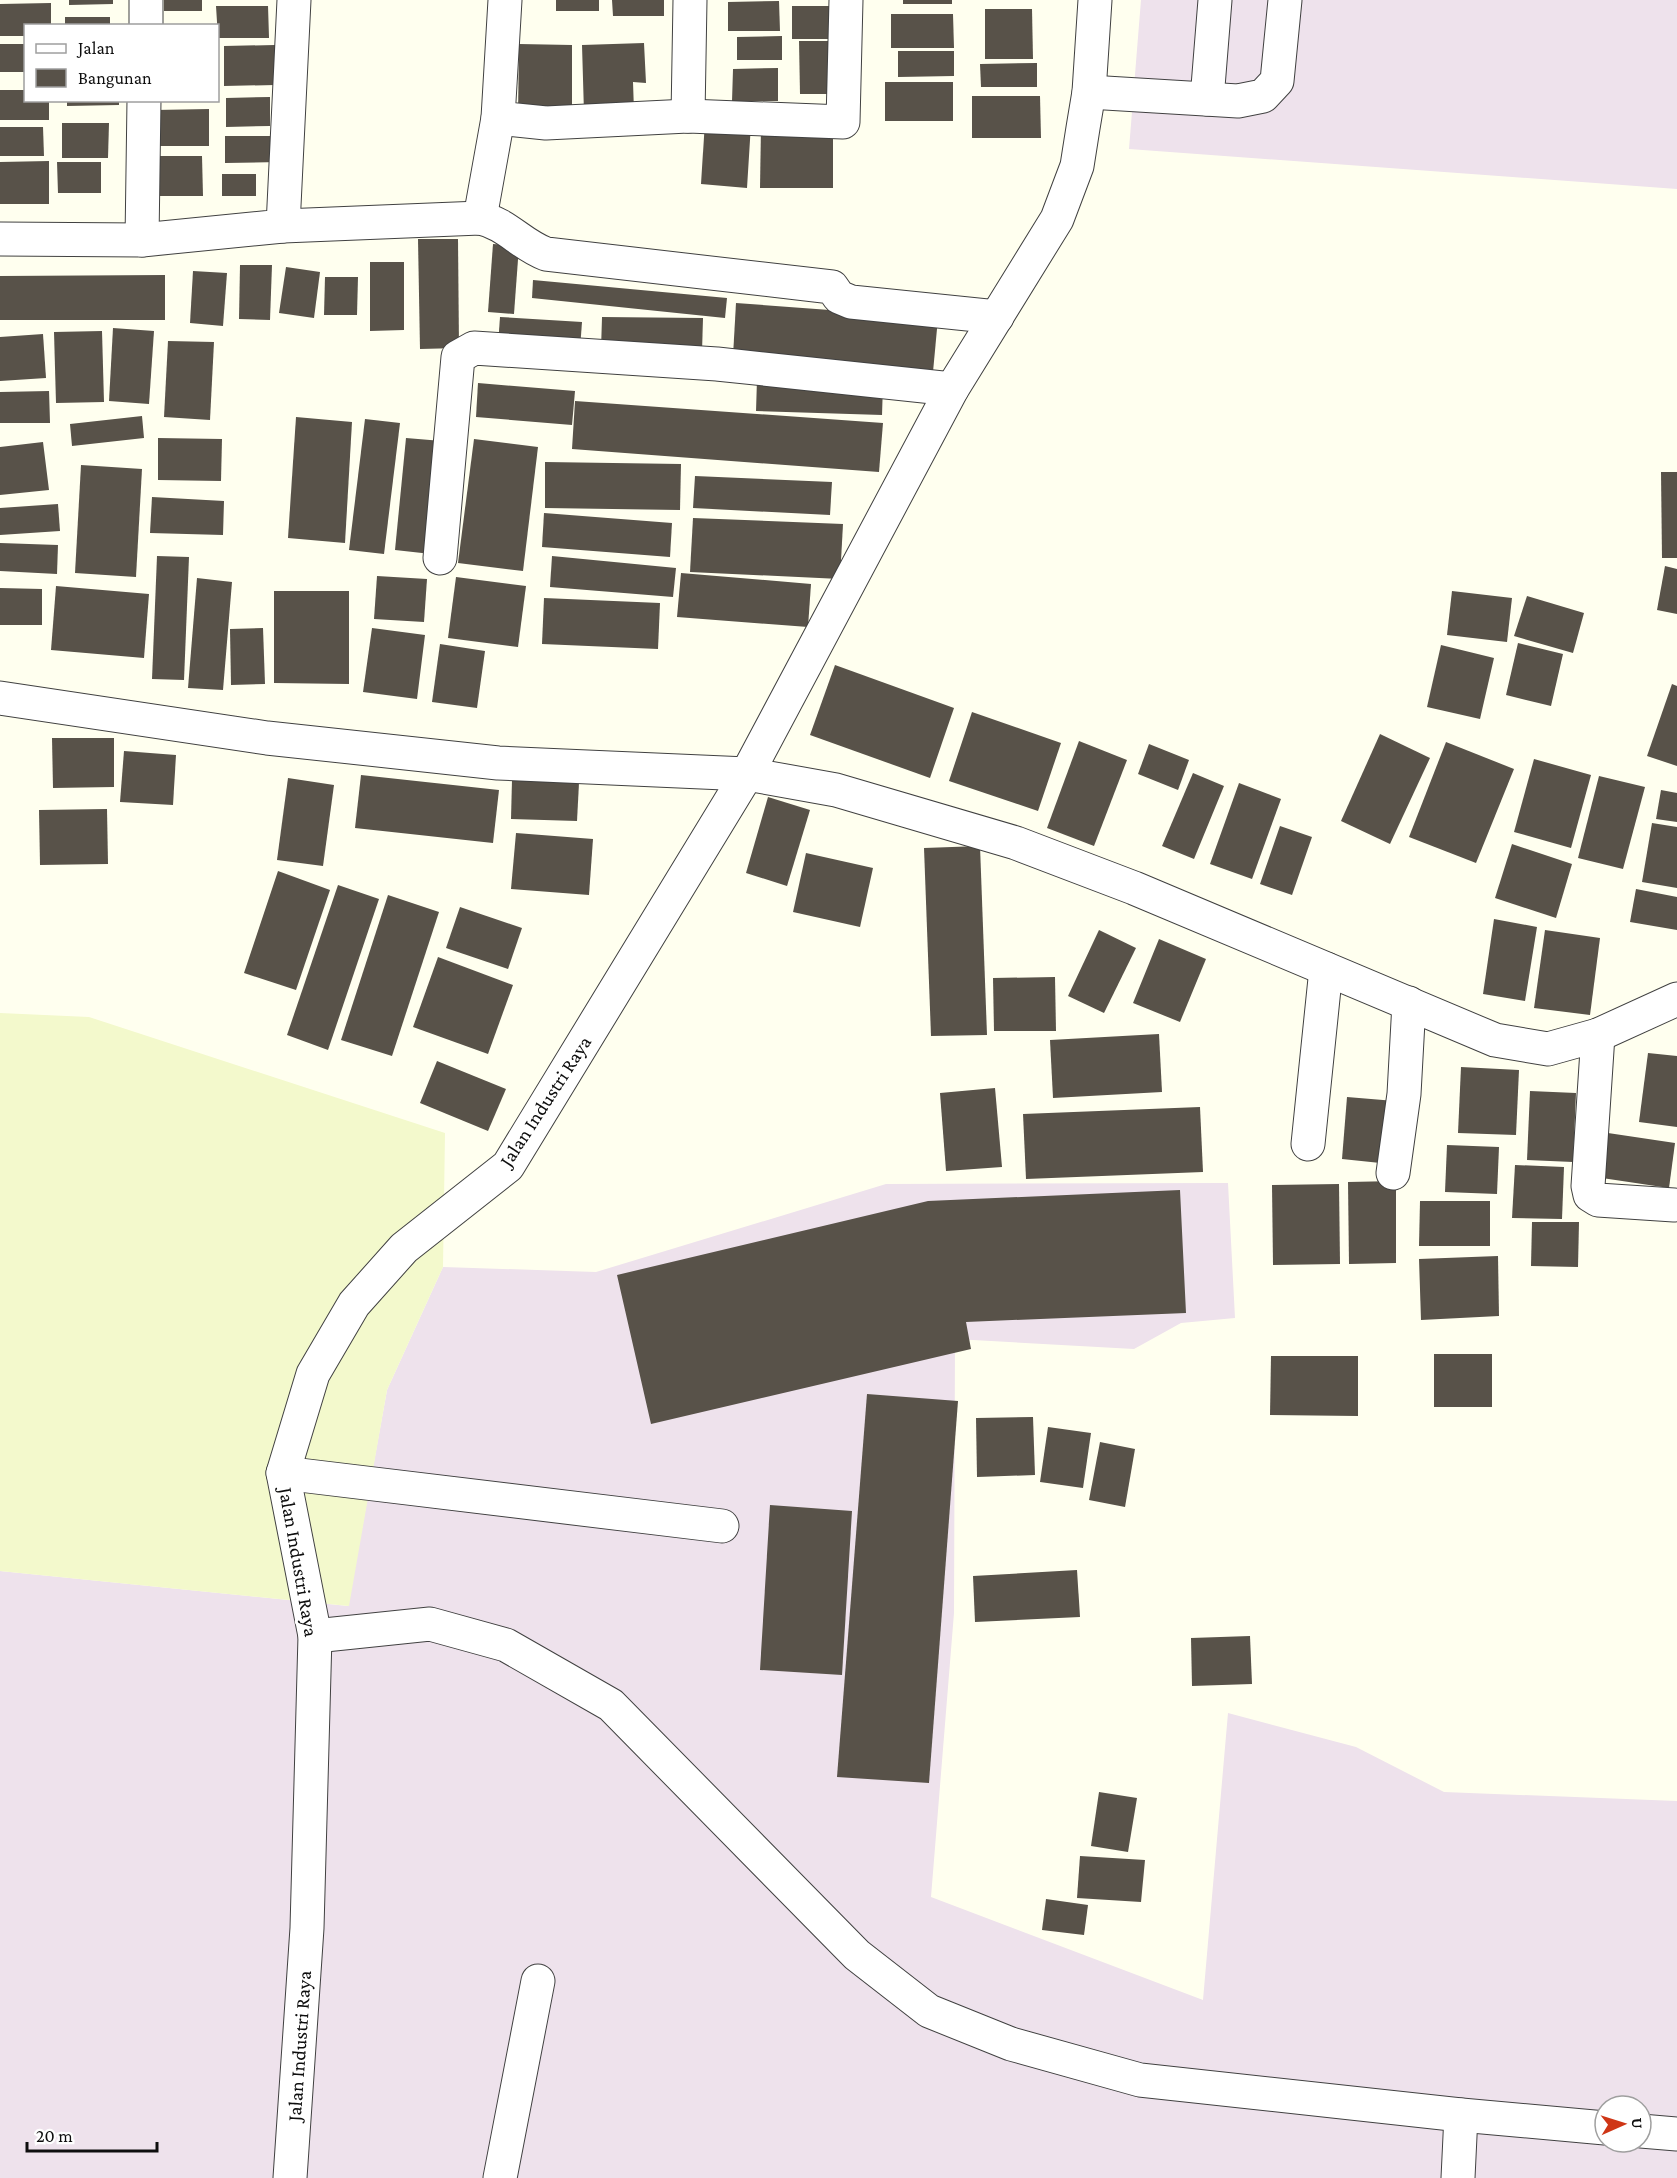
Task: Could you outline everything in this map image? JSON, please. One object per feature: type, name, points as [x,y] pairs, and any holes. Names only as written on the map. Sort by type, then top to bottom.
[{"type":"street","points":[[146,0],[146,24]]},
{"type":"street","points":[[284,226],[294,0]]},
{"type":"street","points":[[480,218],[498,118],[505,0]]},
{"type":"street","points":[[688,116],[690,0]]},
{"type":"street","points":[[498,118],[546,123],[688,116],[843,122],[846,0]]},
{"type":"street","name":"Jalan Industri Raya","points":[[290,2178],[307,1928],[315,1636],[283,1473],[313,1374],[354,1304],[404,1248],[508,1166],[747,774],[952,389],[1057,219],[1077,166],[1089,92],[1095,0]]},
{"type":"street","points":[[1207,99],[1215,0]]},
{"type":"street","points":[[1089,92],[1238,101],[1263,96],[1277,81],[1285,0]]},
{"type":"street","points":[[142,240],[144,102]]},
{"type":"street","points":[[0,239],[142,240],[284,226],[480,218],[497,222],[530,248],[546,254],[832,287],[839,297],[851,302],[997,316]]},
{"type":"street","points":[[440,558],[458,357],[466,350],[474,348],[717,364],[952,389]]},
{"type":"street","points":[[0,698],[267,738],[498,763],[747,774],[836,790],[1016,843],[1134,888],[1495,1041],[1548,1048],[1598,1035],[1677,999]]},
{"type":"street","points":[[1308,1144],[1326,969]]},
{"type":"street","points":[[1393,1173],[1404,1094],[1409,1003]]},
{"type":"street","points":[[1598,1035],[1588,1186],[1590,1195],[1598,1200],[1674,1205]]},
{"type":"street","points":[[283,1473],[722,1526]]},
{"type":"street","points":[[315,1636],[430,1624],[506,1645],[611,1705],[857,1955],[929,2011],[1011,2044],[1140,2080],[1461,2115],[1593,2126]]},
{"type":"street","points":[[500,2178],[538,1981]]},
{"type":"street","points":[[1458,2178],[1461,2115]]},
{"type":"street","points":[[1653,2132],[1677,2134]]},
{"type":"shaded area","points":[[1141,0],[1677,0],[1677,189],[1129,149]]},
{"type":"shaded area","points":[[1228,1183],[1235,1318],[1181,1323],[1134,1349],[955,1339],[954,1613],[931,1897],[1203,2000],[1228,1713],[1356,1747],[1444,1792],[1677,1801],[1677,2178],[0,2178],[0,1571],[348,1606],[387,1390],[443,1267],[596,1272],[886,1184]]},
{"type":"green space","points":[[0,1013],[89,1017],[445,1133],[443,1267],[387,1390],[349,1606],[0,1571]]},
{"type":"building","points":[[69,0],[113,0],[113,4],[69,5]]},
{"type":"building","points":[[164,0],[202,0],[202,11],[164,11]]},
{"type":"building","points":[[556,0],[599,0],[599,11],[556,11]]},
{"type":"building","points":[[612,0],[664,0],[664,16],[613,16]]},
{"type":"building","points":[[903,0],[952,0],[952,4],[903,4]]},
{"type":"building","points":[[779,1],[780,31],[728,31],[728,2]]},
{"type":"building","points":[[51,3],[51,24],[24,24],[24,36],[0,36],[0,4]]},
{"type":"building","points":[[216,6],[268,6],[269,38],[219,38],[219,24],[217,24]]},
{"type":"building","points":[[792,6],[836,6],[836,39],[792,39]]},
{"type":"building","points":[[985,9],[1032,9],[1033,59],[985,59]]},
{"type":"building","points":[[891,14],[953,14],[954,48],[891,48]]},
{"type":"building","points":[[65,17],[110,17],[110,24],[65,24]]},
{"type":"building","points":[[782,36],[782,60],[737,60],[737,37]]},
{"type":"building","points":[[799,41],[841,41],[842,94],[800,94]]},
{"type":"building","points":[[644,43],[646,83],[633,82],[634,111],[584,113],[582,45]]},
{"type":"building","points":[[0,44],[24,44],[24,72],[0,72]]},
{"type":"building","points":[[519,44],[572,45],[572,116],[518,116]]},
{"type":"building","points":[[275,45],[275,85],[224,86],[224,46]]},
{"type":"building","points":[[898,51],[954,51],[954,76],[898,77]]},
{"type":"building","points":[[1037,63],[1037,87],[981,87],[980,64]]},
{"type":"building","points":[[778,68],[778,101],[732,101],[733,69]]},
{"type":"building","points":[[885,82],[953,82],[953,121],[885,121]]},
{"type":"building","points":[[0,90],[24,90],[24,102],[49,102],[49,120],[0,120]]},
{"type":"building","points":[[972,96],[1040,96],[1041,138],[972,138]]},
{"type":"building","points":[[270,97],[270,126],[226,127],[226,98]]},
{"type":"building","points":[[67,102],[119,102],[119,105],[67,106]]},
{"type":"building","points":[[209,109],[209,146],[155,146],[155,110]]},
{"type":"building","points":[[705,121],[751,124],[747,188],[701,184]]},
{"type":"building","points":[[62,123],[109,123],[108,158],[62,158]]},
{"type":"building","points":[[761,126],[833,128],[833,188],[760,188]]},
{"type":"building","points":[[0,127],[43,127],[44,156],[0,156]]},
{"type":"building","points":[[225,136],[280,136],[280,162],[225,163]]},
{"type":"building","points":[[154,156],[202,156],[203,196],[154,196]]},
{"type":"building","points":[[49,161],[49,204],[0,204],[0,162]]},
{"type":"building","points":[[57,162],[101,162],[101,193],[58,193]]},
{"type":"building","points":[[222,174],[256,174],[256,196],[222,196]]},
{"type":"building","points":[[418,239],[458,239],[459,348],[420,349]]},
{"type":"building","points":[[493,244],[519,246],[514,314],[488,312]]},
{"type":"building","points":[[370,262],[404,262],[404,330],[370,331]]},
{"type":"building","points":[[240,265],[272,265],[270,320],[239,319]]},
{"type":"building","points":[[286,267],[320,272],[314,318],[279,313]]},
{"type":"building","points":[[193,271],[227,273],[223,326],[190,323]]},
{"type":"building","points":[[165,275],[165,320],[0,320],[0,276]]},
{"type":"building","points":[[325,277],[358,277],[357,315],[324,315]]},
{"type":"building","points":[[533,280],[727,298],[725,318],[532,298]]},
{"type":"building","points":[[736,303],[938,318],[933,372],[733,356]]},
{"type":"building","points":[[500,317],[582,322],[580,349],[498,345]]},
{"type":"building","points":[[602,317],[703,318],[702,352],[601,350]]},
{"type":"building","points":[[113,328],[154,331],[149,404],[109,401]]},
{"type":"building","points":[[102,331],[104,402],[56,403],[54,332]]},
{"type":"building","points":[[43,334],[46,378],[0,381],[0,337]]},
{"type":"building","points":[[168,341],[214,342],[210,420],[164,417]]},
{"type":"building","points":[[757,380],[883,385],[882,415],[756,411]]},
{"type":"building","points":[[478,383],[575,391],[572,425],[476,417]]},
{"type":"building","points":[[49,391],[50,423],[0,423],[0,392]]},
{"type":"building","points":[[575,401],[883,423],[879,472],[572,449]]},
{"type":"building","points":[[142,416],[144,438],[72,446],[70,424]]},
{"type":"building","points":[[296,417],[352,422],[345,543],[288,538]]},
{"type":"building","points":[[365,419],[400,423],[384,554],[349,550]]},
{"type":"building","points":[[158,438],[222,439],[221,481],[158,480]]},
{"type":"building","points":[[406,438],[442,441],[431,554],[395,550]]},
{"type":"building","points":[[474,439],[538,447],[523,571],[458,563]]},
{"type":"building","points":[[43,442],[49,490],[0,495],[0,447]]},
{"type":"building","points":[[545,462],[681,464],[680,510],[545,508]]},
{"type":"building","points":[[81,465],[142,469],[136,577],[75,573]]},
{"type":"building","points":[[1661,472],[1677,472],[1677,558],[1662,558]]},
{"type":"building","points":[[695,476],[832,482],[830,515],[693,508]]},
{"type":"building","points":[[152,497],[224,501],[223,535],[150,533]]},
{"type":"building","points":[[58,504],[60,531],[0,535],[0,508]]},
{"type":"building","points":[[544,513],[672,523],[670,557],[542,547]]},
{"type":"building","points":[[693,518],[843,524],[840,579],[690,572]]},
{"type":"building","points":[[0,543],[58,545],[57,574],[0,571]]},
{"type":"building","points":[[157,556],[189,557],[184,680],[152,679]]},
{"type":"building","points":[[552,556],[676,568],[673,597],[550,587]]},
{"type":"building","points":[[1665,566],[1677,569],[1677,614],[1657,610]]},
{"type":"building","points":[[681,573],[811,584],[808,627],[677,617]]},
{"type":"building","points":[[377,576],[427,579],[424,622],[374,619]]},
{"type":"building","points":[[456,577],[526,586],[518,647],[448,638]]},
{"type":"building","points":[[197,578],[232,582],[223,690],[188,688]]},
{"type":"building","points":[[56,586],[149,594],[144,658],[51,650]]},
{"type":"building","points":[[0,588],[42,589],[42,625],[0,625]]},
{"type":"building","points":[[274,591],[349,591],[349,684],[274,683]]},
{"type":"building","points":[[1452,591],[1512,598],[1507,642],[1447,635]]},
{"type":"building","points":[[1527,596],[1584,613],[1573,653],[1514,636]]},
{"type":"building","points":[[544,598],[660,603],[658,649],[542,644]]},
{"type":"building","points":[[263,628],[265,684],[231,685],[230,629]]},
{"type":"building","points":[[372,628],[425,635],[417,699],[363,692]]},
{"type":"building","points":[[1518,643],[1563,654],[1551,706],[1506,695]]},
{"type":"building","points":[[440,644],[485,651],[477,708],[432,702]]},
{"type":"building","points":[[1441,645],[1494,658],[1480,719],[1427,707]]},
{"type":"building","points":[[835,665],[954,708],[930,778],[810,735]]},
{"type":"building","points":[[1672,684],[1677,686],[1677,766],[1647,756]]},
{"type":"building","points":[[972,712],[1061,743],[1038,811],[949,781]]},
{"type":"building","points":[[1380,734],[1430,758],[1390,844],[1341,821]]},
{"type":"building","points":[[52,738],[114,738],[114,787],[53,788]]},
{"type":"building","points":[[1079,741],[1127,760],[1094,846],[1047,828]]},
{"type":"building","points":[[1446,742],[1514,769],[1476,863],[1409,837]]},
{"type":"building","points":[[1149,744],[1189,760],[1178,790],[1138,774]]},
{"type":"building","points":[[124,751],[176,755],[173,805],[120,802]]},
{"type":"building","points":[[1534,759],[1591,775],[1571,848],[1514,832]]},
{"type":"building","points":[[1193,773],[1224,786],[1194,859],[1162,846]]},
{"type":"building","points":[[361,775],[499,790],[493,843],[355,828]]},
{"type":"building","points":[[1599,776],[1645,787],[1623,869],[1578,858]]},
{"type":"building","points":[[288,778],[334,785],[323,866],[277,860]]},
{"type":"building","points":[[512,780],[579,783],[577,821],[511,819]]},
{"type":"building","points":[[1239,783],[1281,799],[1252,879],[1210,864]]},
{"type":"building","points":[[1661,790],[1677,793],[1677,822],[1656,819]]},
{"type":"building","points":[[768,797],[810,810],[787,886],[746,873]]},
{"type":"building","points":[[107,809],[108,864],[40,865],[39,810]]},
{"type":"building","points":[[1652,823],[1677,827],[1677,888],[1642,882]]},
{"type":"building","points":[[1280,826],[1312,837],[1292,895],[1260,884]]},
{"type":"building","points":[[516,833],[593,839],[589,895],[511,889]]},
{"type":"building","points":[[1512,844],[1572,864],[1556,918],[1495,898]]},
{"type":"building","points":[[980,846],[987,1035],[931,1036],[924,848]]},
{"type":"building","points":[[806,853],[873,868],[860,927],[793,912]]},
{"type":"building","points":[[278,871],[330,890],[296,990],[244,973]]},
{"type":"building","points":[[338,885],[379,899],[328,1050],[287,1035]]},
{"type":"building","points":[[1636,889],[1677,897],[1677,930],[1630,922]]},
{"type":"building","points":[[388,895],[439,912],[392,1056],[341,1040]]},
{"type":"building","points":[[460,907],[522,928],[508,969],[446,948]]},
{"type":"building","points":[[1494,919],[1537,927],[1525,1001],[1483,994]]},
{"type":"building","points":[[1099,930],[1136,948],[1104,1013],[1068,996]]},
{"type":"building","points":[[1545,930],[1600,938],[1590,1015],[1534,1008]]},
{"type":"building","points":[[1159,939],[1206,959],[1180,1022],[1133,1003]]},
{"type":"building","points":[[438,957],[513,985],[488,1054],[413,1027]]},
{"type":"building","points":[[1055,977],[1056,1031],[994,1031],[993,978]]},
{"type":"building","points":[[1159,1034],[1162,1092],[1053,1098],[1050,1040]]},
{"type":"building","points":[[1648,1053],[1677,1056],[1677,1127],[1639,1122]]},
{"type":"building","points":[[437,1061],[506,1089],[488,1131],[420,1103]]},
{"type":"building","points":[[1461,1067],[1519,1070],[1516,1135],[1458,1133]]},
{"type":"building","points":[[995,1088],[1002,1167],[946,1171],[940,1093]]},
{"type":"building","points":[[1530,1091],[1576,1093],[1573,1162],[1527,1160]]},
{"type":"building","points":[[1347,1097],[1395,1101],[1390,1164],[1342,1159]]},
{"type":"building","points":[[1200,1107],[1203,1172],[1026,1179],[1023,1114]]},
{"type":"building","points":[[1608,1133],[1675,1143],[1669,1188],[1602,1178]]},
{"type":"building","points":[[1447,1145],[1499,1147],[1497,1194],[1445,1192]]},
{"type":"building","points":[[1515,1165],[1564,1167],[1562,1219],[1512,1218]]},
{"type":"building","points":[[1396,1181],[1396,1263],[1349,1264],[1348,1182]]},
{"type":"building","points":[[1339,1184],[1340,1264],[1273,1265],[1272,1185]]},
{"type":"building","points":[[1180,1190],[1186,1313],[966,1322],[971,1349],[651,1424],[617,1275],[928,1201]]},
{"type":"building","points":[[1420,1201],[1490,1201],[1490,1246],[1419,1246]]},
{"type":"building","points":[[1532,1222],[1579,1222],[1578,1267],[1531,1266]]},
{"type":"building","points":[[1498,1256],[1499,1316],[1421,1320],[1419,1259]]},
{"type":"building","points":[[1434,1354],[1492,1354],[1492,1407],[1434,1407]]},
{"type":"building","points":[[1271,1356],[1358,1356],[1358,1416],[1270,1415]]},
{"type":"building","points":[[867,1394],[958,1401],[929,1783],[837,1777]]},
{"type":"building","points":[[1033,1417],[1035,1475],[977,1477],[976,1418]]},
{"type":"building","points":[[1048,1427],[1091,1433],[1083,1488],[1040,1482]]},
{"type":"building","points":[[1100,1442],[1135,1449],[1125,1507],[1089,1500]]},
{"type":"building","points":[[770,1505],[852,1511],[842,1675],[760,1670]]},
{"type":"building","points":[[1077,1570],[1080,1617],[975,1622],[973,1576]]},
{"type":"building","points":[[1250,1636],[1252,1684],[1192,1686],[1191,1638]]},
{"type":"building","points":[[1099,1792],[1137,1798],[1128,1852],[1091,1846]]},
{"type":"building","points":[[1080,1856],[1145,1860],[1141,1902],[1077,1898]]},
{"type":"building","points":[[1046,1899],[1088,1905],[1084,1935],[1042,1930]]}]
